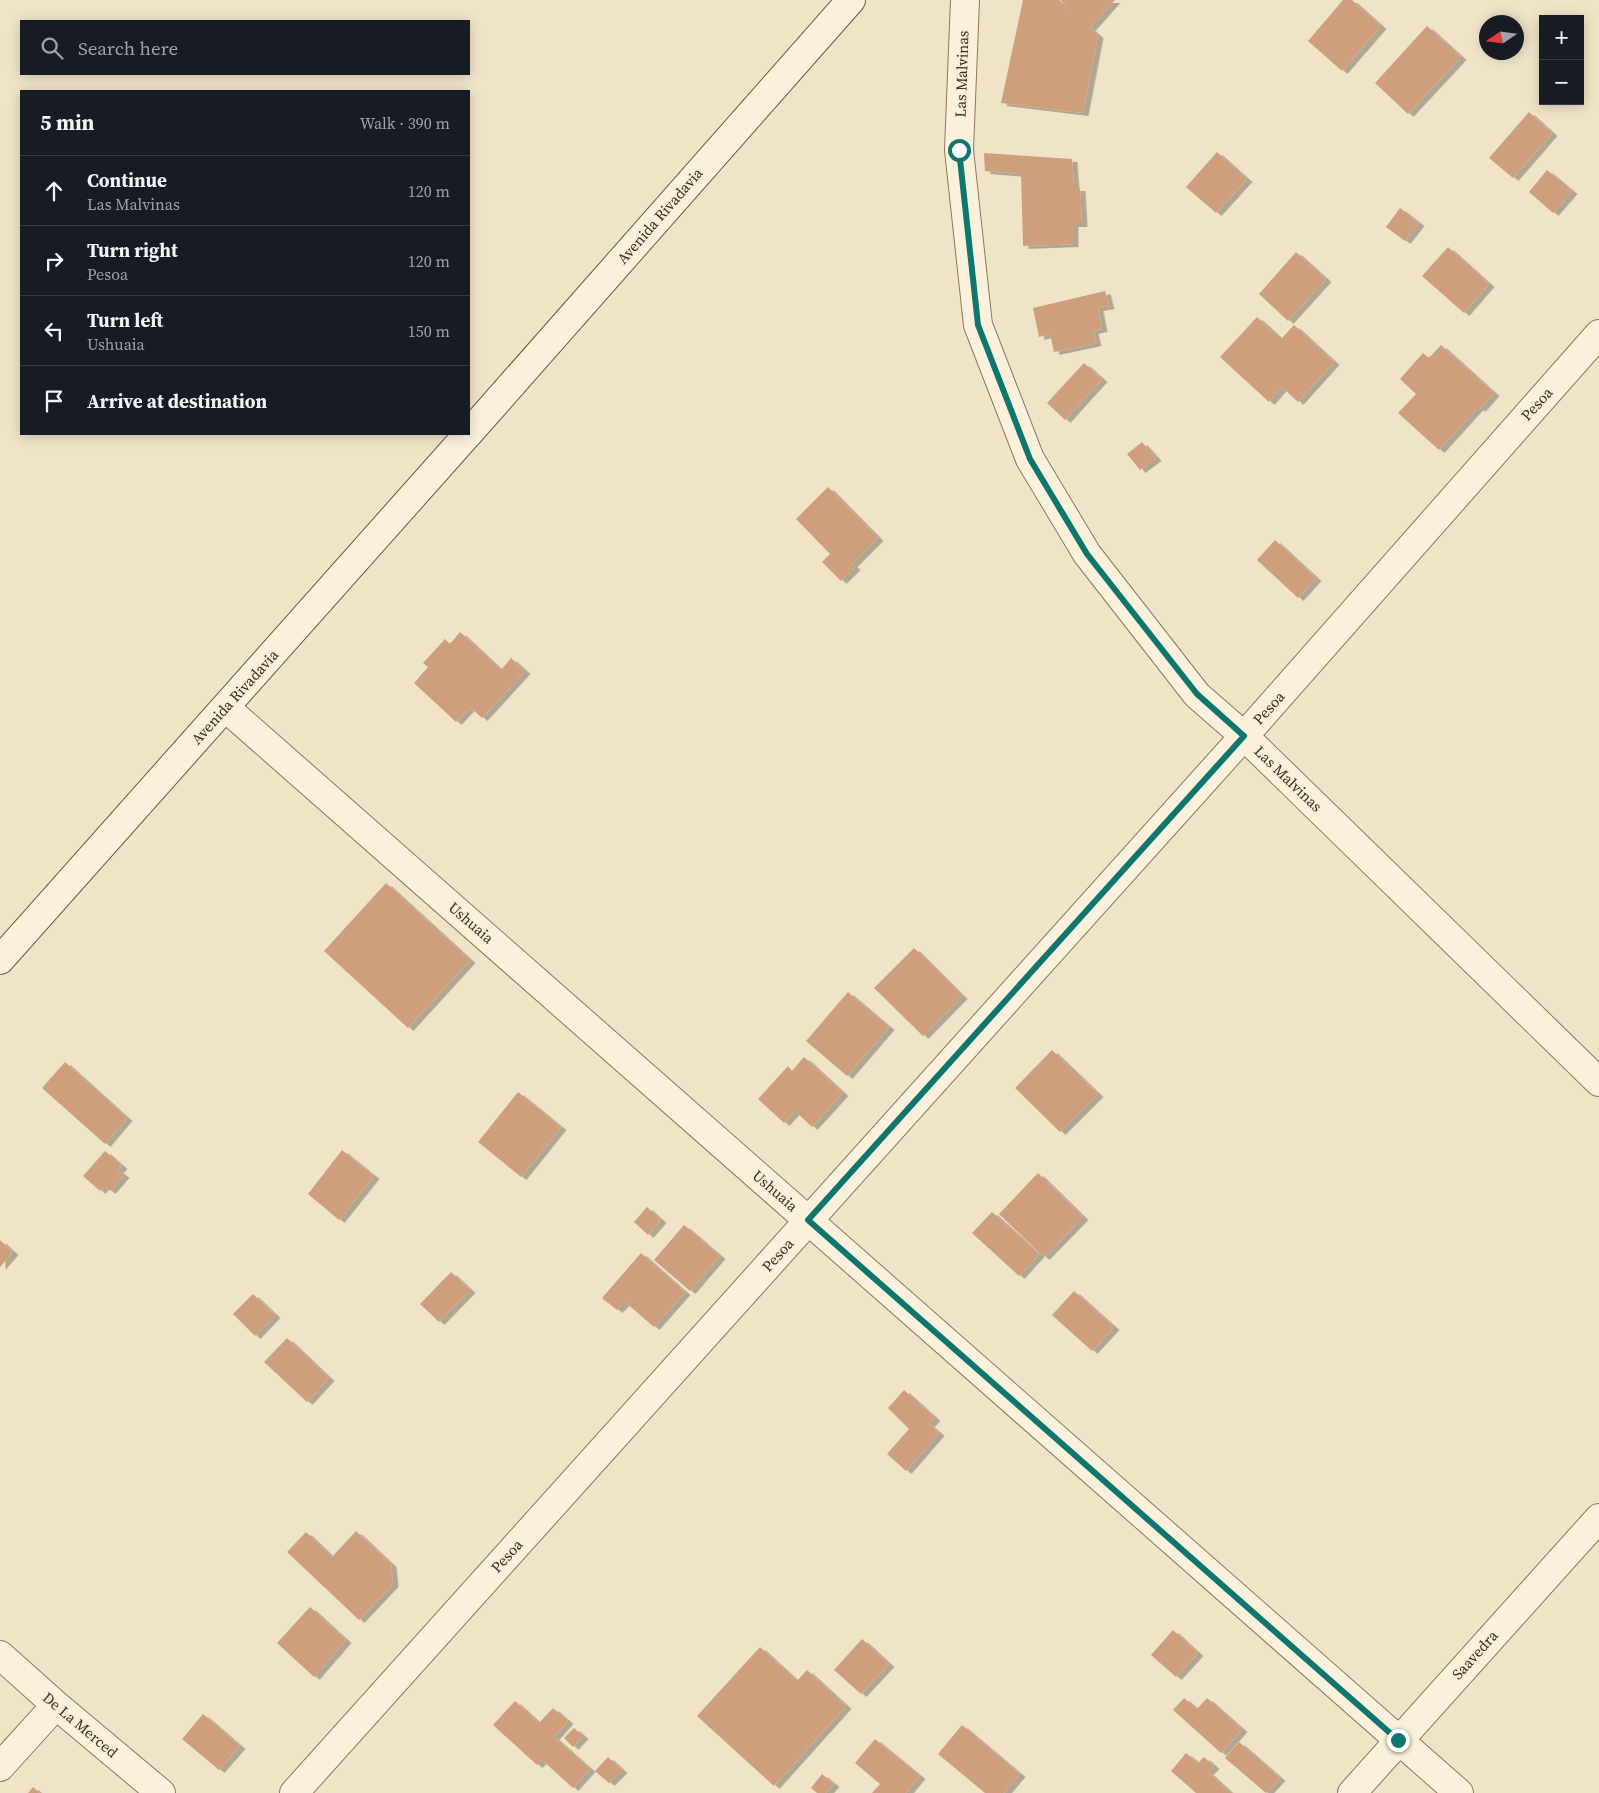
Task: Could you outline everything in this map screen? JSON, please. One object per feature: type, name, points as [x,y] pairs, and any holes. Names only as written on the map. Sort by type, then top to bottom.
[{"type":"street","name":"Avenida Rivadavia","points":[[470,431],[852,0]]},
{"type":"street","name":"Las Malvinas","points":[[965,0],[959,150],[978,325],[1030,459],[1087,554],[1197,694],[1244,736],[1599,1082]]},
{"type":"street","name":"Pesoa","points":[[294,1793],[1244,736],[1599,334]]},
{"type":"street","name":"Avenida Rivadavia","points":[[0,960],[226,708],[466,435]]},
{"type":"street","name":"Ushuaia","points":[[226,708],[1459,1793]]},
{"type":"street","name":"Saavedra","points":[[1352,1793],[1599,1518]]},
{"type":"street","name":"De La Merced","points":[[0,1655],[56,1705],[161,1793]]},
{"type":"street","points":[[0,1767],[56,1705]]},
{"type":"building","points":[[1023,0],[1059,0],[1080,19],[1060,0],[1115,0],[1090,28],[1098,35],[1083,113],[1001,103]]},
{"type":"building","points":[[1343,0],[1352,0],[1381,26],[1342,71],[1308,41]]},
{"type":"building","points":[[1427,26],[1461,57],[1408,114],[1375,83]]},
{"type":"building","points":[[1529,112],[1552,133],[1513,178],[1489,158]]},
{"type":"building","points":[[1217,152],[1247,179],[1216,213],[1186,187]]},
{"type":"building","points":[[984,153],[1072,159],[1074,188],[1080,188],[1082,224],[1073,224],[1073,244],[1023,246],[1021,174],[985,171]]},
{"type":"building","points":[[1547,170],[1572,191],[1553,213],[1529,192]]},
{"type":"building","points":[[1400,208],[1419,223],[1405,241],[1386,227]]},
{"type":"building","points":[[1448,247],[1489,284],[1464,313],[1422,276]]},
{"type":"building","points":[[1296,252],[1326,279],[1288,321],[1259,294]]},
{"type":"building","points":[[1105,291],[1109,306],[1098,308],[1102,329],[1093,331],[1096,343],[1054,352],[1050,334],[1039,337],[1033,308]]},
{"type":"building","points":[[1257,317],[1281,339],[1294,325],[1334,362],[1298,402],[1282,387],[1269,402],[1220,357]]},
{"type":"building","points":[[1441,345],[1494,393],[1480,409],[1478,407],[1439,450],[1398,413],[1416,394],[1400,379],[1423,353],[1429,358]]},
{"type":"building","points":[[1084,363],[1102,379],[1065,420],[1047,403]]},
{"type":"building","points":[[1142,442],[1156,458],[1140,470],[1127,454]]},
{"type":"building","points":[[828,487],[878,538],[852,564],[855,567],[841,581],[822,562],[830,554],[796,519]]},
{"type":"building","points":[[1275,540],[1316,578],[1298,598],[1257,560]]},
{"type":"building","points":[[460,632],[501,670],[511,658],[525,671],[482,718],[470,707],[456,722],[414,683],[428,667],[423,663],[445,639],[450,644]]},
{"type":"building","points":[[386,883],[470,960],[408,1028],[324,951]]},
{"type":"building","points":[[914,948],[962,996],[923,1036],[874,988]]},
{"type":"building","points":[[848,992],[889,1027],[847,1076],[806,1041]]},
{"type":"building","points":[[1052,1050],[1098,1094],[1060,1132],[1015,1088]]},
{"type":"building","points":[[804,1057],[843,1093],[812,1127],[795,1111],[784,1123],[758,1099],[788,1066],[792,1071]]},
{"type":"building","points":[[65,1062],[127,1118],[105,1144],[42,1088]]},
{"type":"building","points":[[518,1092],[561,1127],[521,1177],[478,1142]]},
{"type":"building","points":[[342,1150],[374,1176],[339,1220],[308,1194]]},
{"type":"building","points":[[105,1151],[122,1166],[118,1170],[124,1175],[110,1191],[104,1186],[100,1191],[83,1176]]},
{"type":"building","points":[[1038,1173],[1083,1217],[1044,1257],[999,1214]]},
{"type":"building","points":[[647,1207],[661,1220],[648,1235],[634,1222]]},
{"type":"building","points":[[992,1212],[1039,1254],[1019,1276],[972,1233]]},
{"type":"building","points":[[684,1225],[720,1256],[690,1291],[654,1260]]},
{"type":"building","points":[[0,1240],[13,1252],[0,1267]]},
{"type":"building","points":[[641,1253],[685,1292],[654,1327],[625,1302],[617,1310],[602,1298]]},
{"type":"building","points":[[451,1272],[470,1290],[439,1322],[420,1304]]},
{"type":"building","points":[[1074,1291],[1114,1327],[1092,1351],[1052,1315]]},
{"type":"building","points":[[253,1294],[275,1315],[255,1336],[233,1314]]},
{"type":"building","points":[[287,1338],[329,1378],[307,1402],[264,1362]]},
{"type":"building","points":[[904,1390],[935,1418],[929,1424],[939,1433],[906,1471],[887,1454],[909,1429],[888,1408]]},
{"type":"building","points":[[356,1531],[391,1564],[393,1584],[359,1620],[287,1552],[306,1532],[332,1557]]},
{"type":"building","points":[[310,1607],[346,1640],[314,1677],[277,1643]]},
{"type":"building","points":[[1173,1630],[1198,1653],[1176,1677],[1151,1655]]},
{"type":"building","points":[[862,1639],[889,1664],[861,1694],[834,1670]]},
{"type":"building","points":[[760,1647],[797,1681],[807,1670],[846,1706],[774,1786],[697,1716]]},
{"type":"building","points":[[1184,1698],[1197,1709],[1207,1698],[1242,1729],[1221,1753],[1173,1710]]},
{"type":"building","points":[[515,1701],[539,1723],[553,1708],[568,1721],[554,1737],[590,1769],[573,1788],[542,1760],[537,1765],[493,1725]]},
{"type":"building","points":[[203,1714],[240,1746],[219,1770],[182,1739]]},
{"type":"building","points":[[962,1725],[1020,1774],[1004,1793],[985,1793],[938,1754]]},
{"type":"building","points":[[574,1728],[583,1736],[573,1747],[564,1738]]},
{"type":"building","points":[[875,1739],[920,1776],[906,1793],[872,1793],[880,1784],[855,1763]]},
{"type":"building","points":[[1239,1742],[1280,1778],[1266,1793],[1225,1758]]},
{"type":"building","points":[[1186,1753],[1198,1763],[1204,1757],[1214,1766],[1208,1772],[1231,1793],[1196,1793],[1171,1771]]},
{"type":"building","points":[[608,1757],[622,1770],[609,1783],[595,1771]]},
{"type":"building","points":[[822,1774],[834,1784],[826,1793],[817,1793],[811,1788]]},
{"type":"building","points":[[33,1787],[40,1793],[28,1793]]},
{"type":"route","points":[[959,150],[978,325],[1030,459],[1087,554],[1197,694],[1244,736],[808,1220],[1398,1740]]}]
